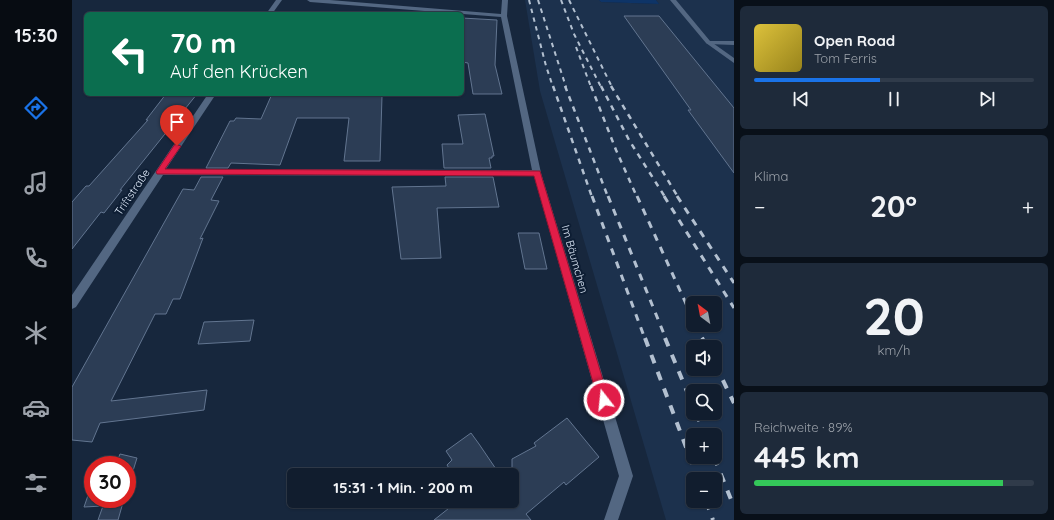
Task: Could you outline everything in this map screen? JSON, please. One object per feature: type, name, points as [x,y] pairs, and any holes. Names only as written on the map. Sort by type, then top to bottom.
[{"type":"street","points":[[270,12],[279,0]]},
{"type":"street","points":[[310,0],[456,12]]},
{"type":"street","name":"Im Bäumchen","points":[[505,0],[504,16],[537,173],[626,476],[611,520]]},
{"type":"street","points":[[673,0],[708,42],[734,61]]},
{"type":"street","points":[[464,13],[504,16]]},
{"type":"street","points":[[708,42],[734,43]]},
{"type":"street","name":"Triftstraße","points":[[72,304],[211,96]]},
{"type":"street","points":[[160,172],[537,173]]},
{"type":"shaded area","points":[[525,0],[599,0],[601,2],[659,4],[656,0],[734,0],[734,520],[666,520],[540,91]]},
{"type":"shaded area","points":[[599,0],[656,0],[659,4],[601,2]]},
{"type":"building","points":[[624,16],[659,16],[734,108],[734,173],[688,110],[691,110]]},
{"type":"building","points":[[464,18],[497,20],[495,65],[502,94],[473,94],[468,63],[464,62]]},
{"type":"building","points":[[164,96],[195,96],[120,190],[122,190],[104,213],[101,212],[72,249],[72,202],[86,186],[89,186],[148,120],[146,120]]},
{"type":"building","points":[[271,96],[382,96],[380,161],[344,161],[349,118],[297,118],[280,165],[231,163],[228,168],[206,168],[230,121],[234,121],[236,118],[261,119]]},
{"type":"building","points":[[485,114],[494,156],[489,158],[491,168],[444,168],[442,144],[463,144],[458,115]]},
{"type":"building","points":[[201,177],[223,177],[211,200],[219,201],[200,239],[203,238],[180,299],[173,299],[166,314],[155,314],[111,401],[207,390],[204,410],[100,423],[92,442],[72,440],[72,387],[183,189],[194,190]]},
{"type":"building","points":[[445,177],[493,177],[499,207],[437,208],[441,258],[401,259],[392,187],[446,186]]},
{"type":"building","points":[[518,233],[539,233],[547,269],[525,269]]},
{"type":"building","points":[[254,320],[250,341],[198,344],[204,322]]},
{"type":"building","points":[[567,418],[599,457],[566,485],[564,482],[526,514],[531,520],[434,520],[449,508],[519,508],[519,468],[512,468],[512,459],[536,446],[534,443]]},
{"type":"building","points":[[471,433],[495,468],[449,468],[447,465],[452,460],[446,451]]},
{"type":"building","points":[[102,508],[121,508],[118,520],[98,520]]},
{"type":"railway","points":[[529,0],[553,87]]},
{"type":"railway","points":[[538,0],[566,87]]},
{"type":"railway","points":[[561,0],[574,34],[601,87]]},
{"type":"railway","points":[[569,0],[612,87]]},
{"type":"railway","points":[[576,47],[591,87]]},
{"type":"railway","points":[[553,86],[592,197]]},
{"type":"railway","points":[[565,86],[608,197]]},
{"type":"railway","points":[[591,86],[616,150],[637,197]]},
{"type":"railway","points":[[601,86],[629,140],[665,197]]},
{"type":"railway","points":[[611,86],[678,197]]},
{"type":"railway","points":[[592,196],[645,339]]},
{"type":"railway","points":[[608,196],[666,339]]},
{"type":"railway","points":[[637,196],[686,304]]},
{"type":"railway","points":[[664,196],[734,308]]},
{"type":"railway","points":[[677,196],[734,283]]},
{"type":"railway","points":[[700,332],[703,339]]},
{"type":"railway","points":[[645,338],[695,472]]},
{"type":"railway","points":[[665,338],[686,389]]},
{"type":"railway","points":[[721,376],[734,403]]},
{"type":"railway","points":[[699,420],[702,428]]},
{"type":"railway","points":[[717,464],[734,507]]},
{"type":"railway","points":[[709,508],[713,520]]},
{"type":"route","points":[[177,146],[160,172],[537,173],[604,400]]}]
